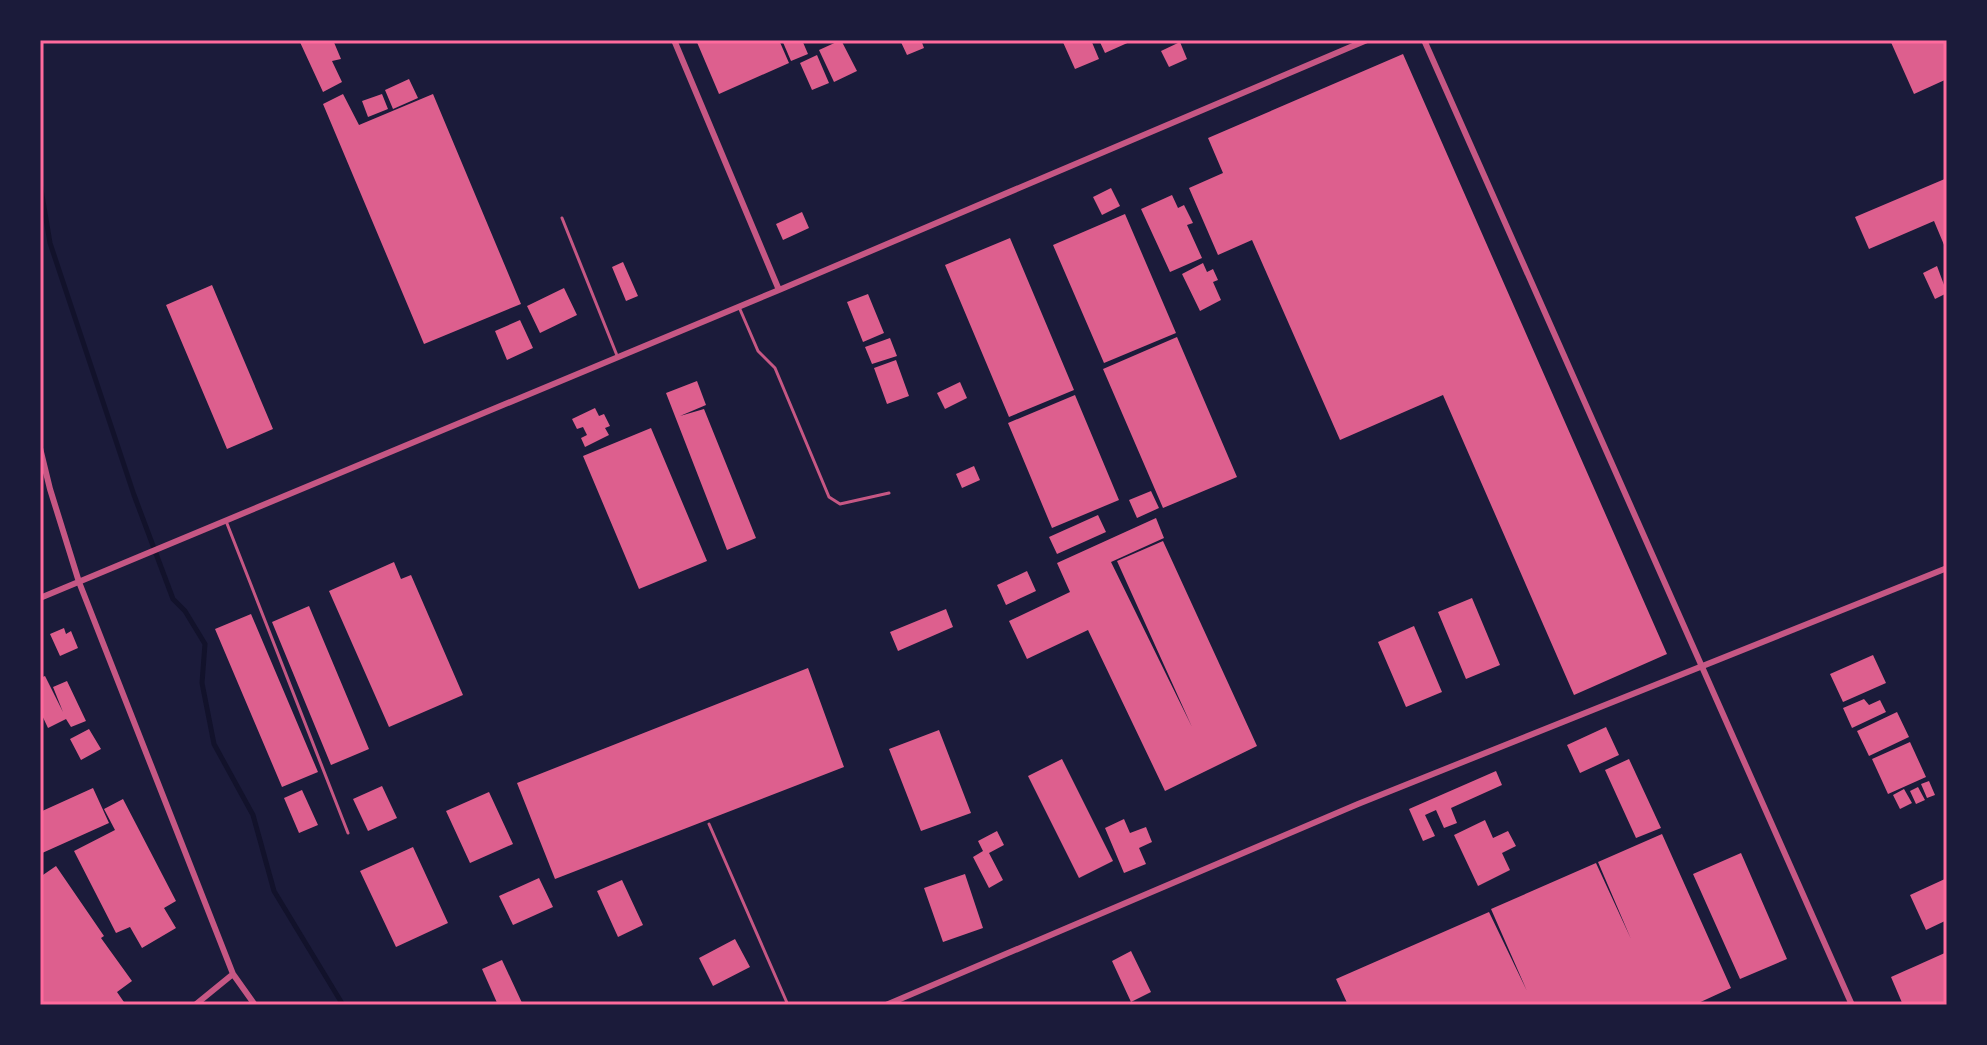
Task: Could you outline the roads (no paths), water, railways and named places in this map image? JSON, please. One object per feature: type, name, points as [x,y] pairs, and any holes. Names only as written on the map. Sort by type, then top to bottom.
[{"type":"street","points":[[674,40],[779,290]]},
{"type":"street","points":[[40,598],[618,358],[1367,40]]},
{"type":"street","points":[[1424,40],[1852,1005]]},
{"type":"street","points":[[40,448],[79,582],[233,974],[255,1005]]},
{"type":"street","points":[[886,1005],[1358,804],[1947,568]]},
{"type":"street","points":[[195,1005],[233,974]]},
{"type":"lane","points":[[562,218],[618,358]]},
{"type":"lane","points":[[739,307],[758,351],[775,368],[829,497],[840,504],[889,493]]},
{"type":"lane","points":[[226,521],[348,833]]},
{"type":"lane","points":[[709,824],[788,1005]]},
{"type":"waterway","points":[[40,183],[50,243],[134,495],[173,599],[185,611],[205,644],[202,683],[214,744],[253,815],[274,891],[343,1005]]}]
